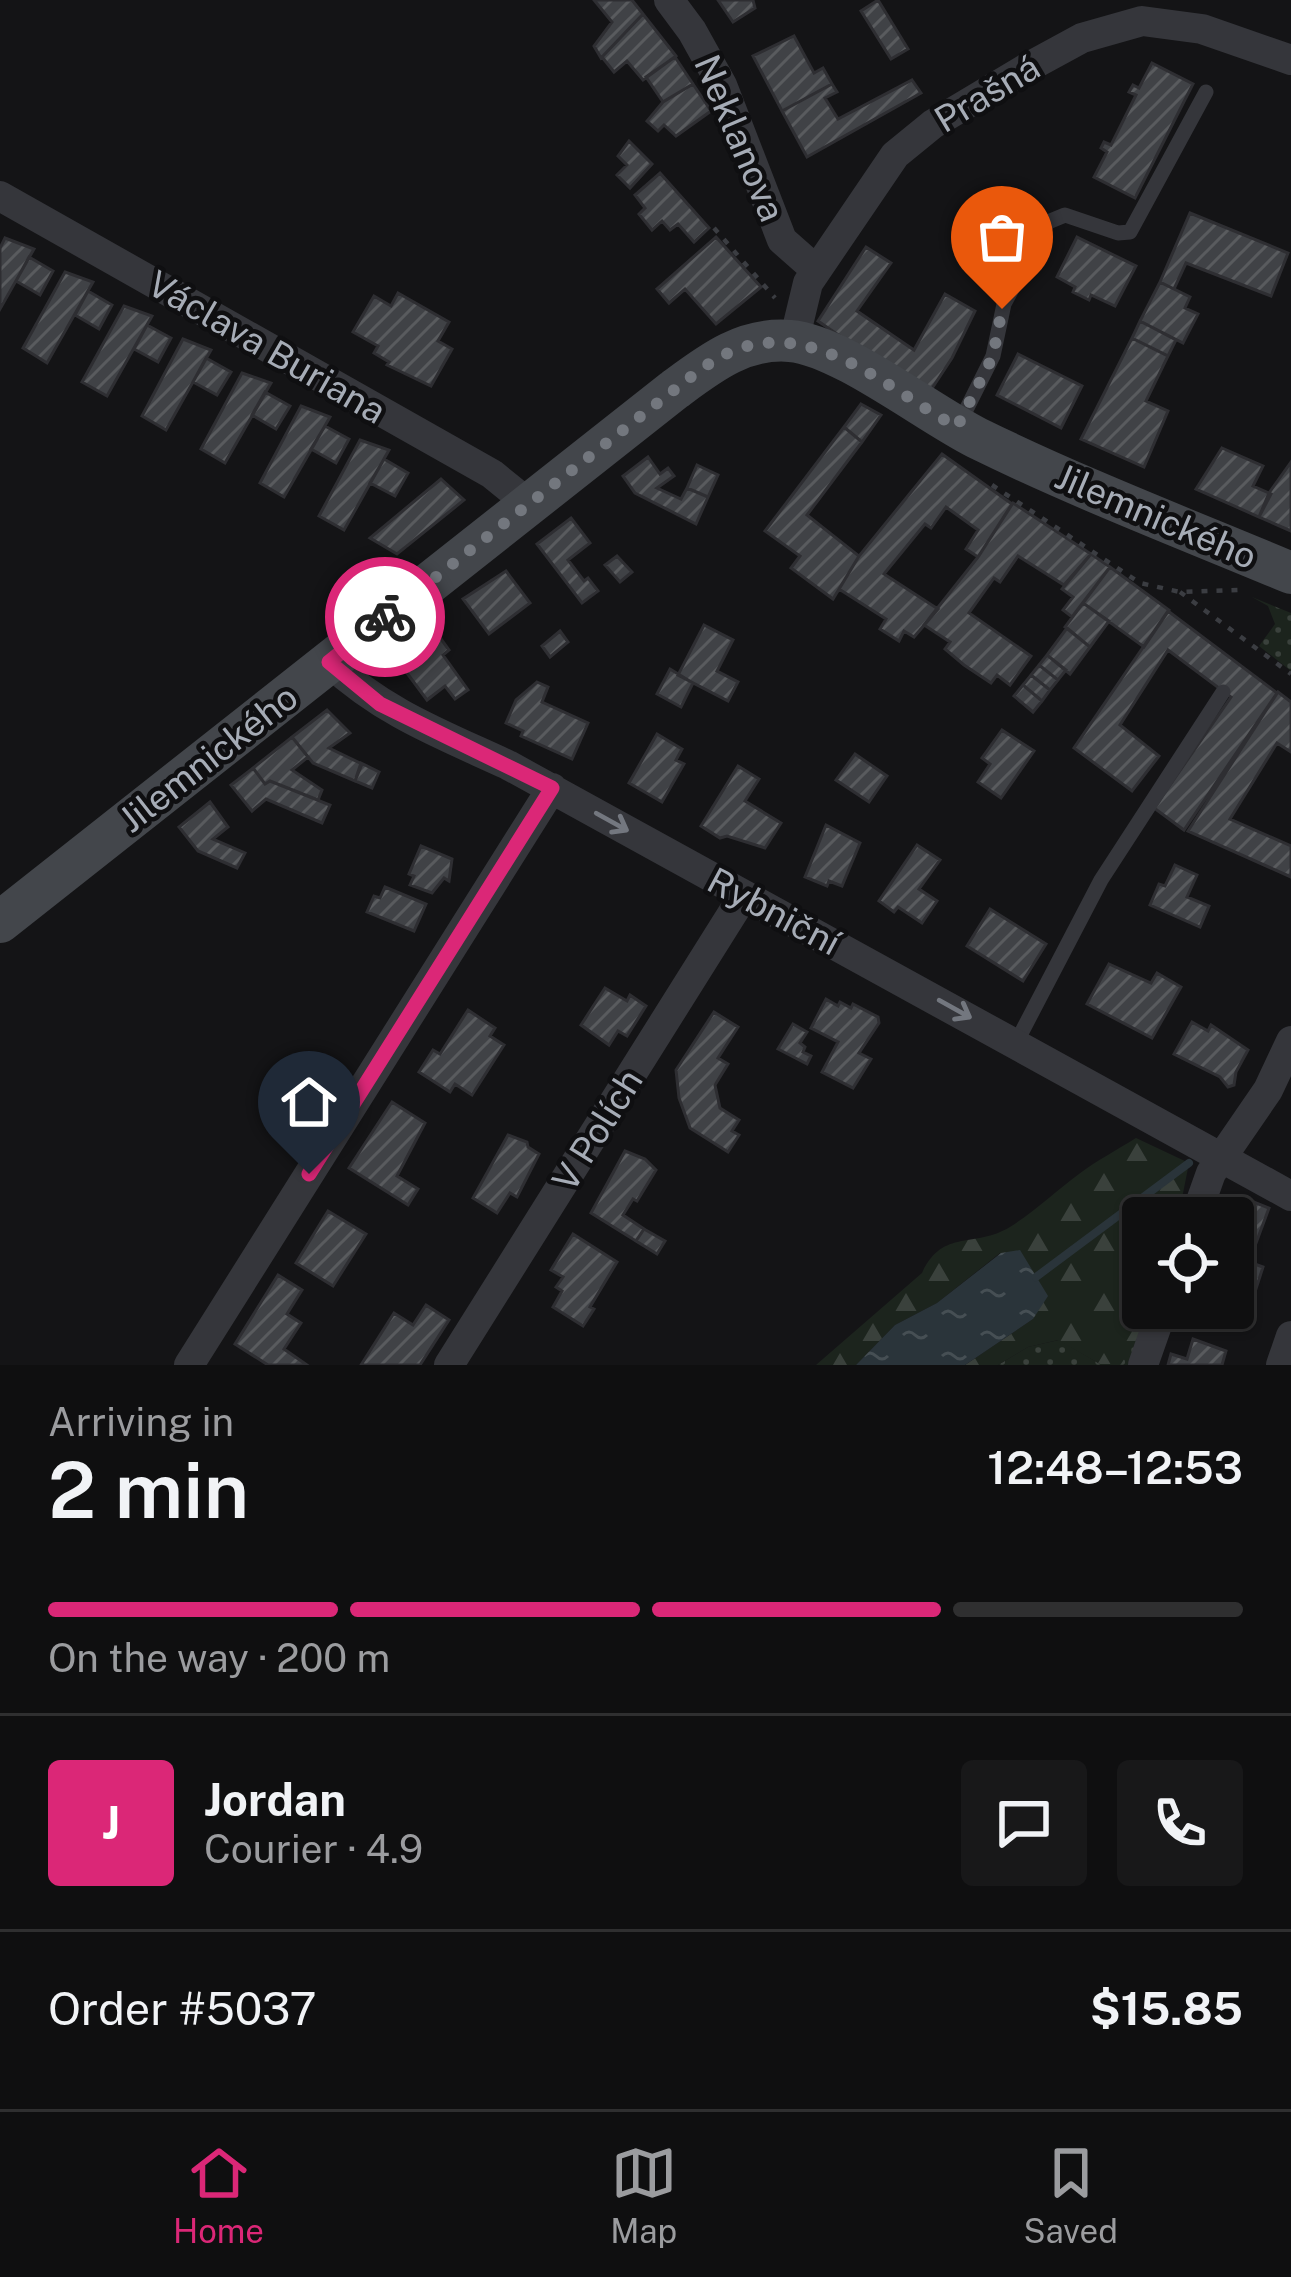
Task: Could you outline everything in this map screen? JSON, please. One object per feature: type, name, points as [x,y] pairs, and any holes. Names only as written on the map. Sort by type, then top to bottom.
[{"type":"main road","name":"Jilemnického","points":[[0,922],[713,361],[785,326],[957,427],[1291,573]]},
{"type":"street","name":"Neklanova","points":[[669,0],[722,85],[782,240],[816,270]]},
{"type":"street","name":"Prašná","points":[[785,326],[816,270],[904,145],[964,104],[1082,38],[1132,22],[1173,23],[1291,60]]},
{"type":"street","name":"Václava Buriana","points":[[0,196],[492,474],[529,504]]},
{"type":"street","name":"Rybniční","points":[[329,662],[380,704],[552,788],[1291,1196]]},
{"type":"street","points":[[189,1365],[552,788]]},
{"type":"street","name":"V Polích","points":[[449,1365],[744,895]]},
{"type":"street","points":[[1202,1197],[1211,1173],[1268,1090],[1291,1041]]},
{"type":"street","points":[[1143,1365],[1156,1329]]},
{"type":"street","points":[[1281,1365],[1291,1336]]},
{"type":"lane","points":[[957,427],[993,356],[1002,309],[1048,222],[1065,215],[1118,233],[1130,232],[1206,92]]},
{"type":"lane","points":[[1016,1042],[1101,880],[1223,692]]},
{"type":"path","points":[[714,228],[779,303],[785,326]]},
{"type":"path","points":[[1180,592],[1291,674]]},
{"type":"green space","points":[[1252,597],[1291,613],[1291,671],[1259,646],[1275,624],[1268,606]]},
{"type":"green space","points":[[1136,1138],[1189,1163],[1182,1197],[1122,1197],[1122,1329],[1142,1329],[1121,1364],[1100,1364],[1058,1340],[1028,1347],[998,1365],[965,1365],[1033,1319],[1000,1253],[937,1303],[895,1325],[856,1365],[816,1365],[922,1273],[940,1250],[1010,1227]]},
{"type":"green space","points":[[1140,1334],[1129,1365],[998,1365],[1028,1347],[1059,1340],[1100,1364]]},
{"type":"water","points":[[1020,1250],[1048,1296],[1033,1319],[965,1365],[856,1365],[895,1325],[937,1303],[1001,1253]]},
{"type":"building","points":[[594,0],[632,0],[643,14],[601,58],[594,46],[612,22]]},
{"type":"building","points":[[718,0],[753,0],[755,8],[733,22]]},
{"type":"building","points":[[878,0],[908,49],[891,59],[861,11]]},
{"type":"building","points":[[643,14],[676,56],[643,80],[627,61],[614,72],[602,57]]},
{"type":"building","points":[[794,36],[814,73],[823,68],[832,84],[782,111],[753,56]]},
{"type":"building","points":[[675,57],[693,84],[663,102],[646,77]]},
{"type":"building","points":[[1152,63],[1193,84],[1135,198],[1094,177],[1107,152],[1101,148],[1104,142],[1111,145],[1136,95],[1129,92],[1133,85],[1139,88]]},
{"type":"building","points":[[912,80],[921,93],[807,157],[782,111],[832,84],[837,92],[825,98],[838,119]]},
{"type":"building","points":[[693,84],[711,111],[676,136],[664,125],[658,131],[647,121],[663,102]]},
{"type":"building","points":[[629,141],[652,164],[630,188],[617,175],[627,165],[618,156]]},
{"type":"building","points":[[660,173],[709,228],[694,242],[678,224],[670,230],[662,221],[652,230],[639,214],[645,208],[635,195]]},
{"type":"building","points":[[1190,213],[1288,253],[1271,296],[1186,263],[1174,289],[1160,282]]},
{"type":"building","points":[[716,237],[761,287],[716,324],[685,289],[669,303],[657,289]]},
{"type":"building","points":[[1077,237],[1136,266],[1115,306],[1073,292],[1075,287],[1057,277]]},
{"type":"building","points":[[5,238],[34,249],[0,309],[0,248]]},
{"type":"building","points":[[866,247],[891,263],[857,311],[914,350],[945,294],[975,311],[927,396],[818,321]]},
{"type":"building","points":[[29,257],[53,271],[40,295],[16,281]]},
{"type":"building","points":[[65,272],[93,282],[47,363],[23,348]]},
{"type":"building","points":[[1160,282],[1190,297],[1185,308],[1198,314],[1183,343],[1140,321]]},
{"type":"building","points":[[88,291],[112,305],[99,329],[75,315]]},
{"type":"building","points":[[398,293],[449,322],[438,341],[452,349],[431,386],[387,365],[374,353],[378,346],[353,332],[374,296],[391,306]]},
{"type":"building","points":[[124,306],[152,316],[107,396],[82,382]]},
{"type":"building","points":[[1140,321],[1176,340],[1168,356],[1132,338]]},
{"type":"building","points":[[147,325],[171,338],[158,362],[134,349]]},
{"type":"building","points":[[1132,338],[1168,356],[1146,401],[1168,411],[1144,467],[1081,439]]},
{"type":"building","points":[[183,339],[211,350],[166,430],[142,416]]},
{"type":"building","points":[[1018,354],[1082,386],[1061,428],[997,395]]},
{"type":"building","points":[[206,358],[231,372],[217,395],[193,382]]},
{"type":"building","points":[[242,373],[271,383],[225,463],[201,449]]},
{"type":"building","points":[[265,392],[290,406],[276,429],[252,415]]},
{"type":"building","points":[[861,404],[881,415],[862,442],[844,427]]},
{"type":"building","points":[[301,406],[330,417],[284,497],[260,483]]},
{"type":"building","points":[[325,426],[349,439],[336,463],[311,449]]},
{"type":"building","points":[[844,427],[862,442],[807,515],[859,556],[833,599],[791,568],[800,556],[765,531]]},
{"type":"building","points":[[360,440],[389,450],[344,530],[319,516]]},
{"type":"building","points":[[1222,448],[1263,466],[1253,486],[1271,494],[1259,517],[1196,489]]},
{"type":"building","points":[[942,454],[1012,504],[978,557],[966,549],[978,530],[946,507],[931,528],[925,524],[884,574],[938,609],[914,637],[904,631],[899,641],[880,629],[886,619],[839,589],[859,556]]},
{"type":"building","points":[[648,457],[660,474],[668,468],[674,476],[657,488],[681,499],[687,488],[708,497],[696,524],[635,493],[623,476]]},
{"type":"building","points":[[384,459],[408,473],[395,496],[370,483]]},
{"type":"building","points":[[1291,462],[1291,531],[1259,517]]},
{"type":"building","points":[[697,465],[718,475],[708,497],[687,488]]},
{"type":"building","points":[[441,479],[464,500],[397,554],[370,538]]},
{"type":"building","points":[[1013,503],[1091,554],[1064,585],[1018,556],[1000,582],[994,578],[969,613],[1031,656],[1010,685],[997,675],[991,683],[964,665],[945,649],[950,642],[924,625]]},
{"type":"building","points":[[571,518],[590,543],[568,560],[598,591],[582,603],[537,544]]},
{"type":"building","points":[[1091,554],[1110,567],[1072,617],[1063,610],[1073,597],[1062,589]]},
{"type":"building","points":[[617,556],[632,572],[620,582],[605,565]]},
{"type":"building","points":[[1110,567],[1169,610],[1144,647],[1083,603]]},
{"type":"building","points":[[506,571],[530,603],[489,634],[463,599]]},
{"type":"building","points":[[1083,603],[1109,621],[1090,647],[1065,627]]},
{"type":"building","points":[[1168,611],[1277,693],[1184,830],[1154,808],[1231,697],[1168,650],[1120,725],[1159,756],[1132,791],[1074,748]]},
{"type":"building","points":[[704,625],[733,640],[717,671],[738,682],[728,701],[678,675]]},
{"type":"building","points":[[1067,628],[1090,647],[1070,674],[1047,655]]},
{"type":"building","points":[[560,631],[568,642],[550,657],[542,646]]},
{"type":"building","points":[[436,632],[449,650],[443,655],[468,690],[455,699],[445,686],[427,700],[398,661]]},
{"type":"building","points":[[1047,655],[1066,670],[1058,680],[1039,665]]},
{"type":"building","points":[[1039,665],[1058,680],[1050,690],[1031,675]]},
{"type":"building","points":[[670,669],[693,683],[681,707],[657,694]]},
{"type":"building","points":[[1031,675],[1050,690],[1042,701],[1023,685]]},
{"type":"building","points":[[537,682],[548,687],[542,702],[588,723],[572,759],[521,736],[523,731],[506,723],[516,700]]},
{"type":"building","points":[[1023,685],[1042,701],[1033,712],[1014,696]]},
{"type":"building","points":[[1278,692],[1291,702],[1291,752],[1277,743],[1230,819],[1291,846],[1291,877],[1188,831]]},
{"type":"building","points":[[327,710],[350,733],[329,748],[362,764],[355,781],[313,763],[292,737]]},
{"type":"building","points":[[1002,730],[1034,751],[1001,798],[978,782],[990,764],[982,758]]},
{"type":"building","points":[[657,734],[682,749],[676,760],[684,764],[662,802],[629,783]]},
{"type":"building","points":[[292,737],[308,757],[292,770],[322,790],[318,800],[270,781],[265,784],[253,768]]},
{"type":"building","points":[[855,754],[887,776],[869,802],[836,780]]},
{"type":"building","points":[[361,763],[379,772],[372,788],[355,781]]},
{"type":"building","points":[[738,766],[759,779],[745,801],[781,823],[765,848],[720,838],[701,826]]},
{"type":"building","points":[[253,768],[265,784],[270,781],[330,805],[322,823],[266,799],[252,811],[231,785]]},
{"type":"building","points":[[210,802],[228,827],[213,839],[245,853],[237,868],[198,851],[179,827]]},
{"type":"building","points":[[826,825],[860,843],[842,886],[805,877]]},
{"type":"building","points":[[917,845],[940,860],[919,889],[937,901],[922,923],[879,901]]},
{"type":"building","points":[[421,846],[452,859],[449,881],[444,878],[432,893],[410,885],[414,876],[409,874]]},
{"type":"building","points":[[1175,865],[1197,875],[1187,897],[1209,906],[1200,927],[1150,905]]},
{"type":"building","points":[[385,887],[426,904],[414,931],[367,912],[374,896],[380,898]]},
{"type":"building","points":[[990,909],[1046,944],[1023,981],[967,946]]},
{"type":"building","points":[[1109,964],[1151,983],[1157,973],[1181,987],[1152,1038],[1087,1004]]},
{"type":"building","points":[[605,988],[627,1001],[630,995],[646,1006],[627,1036],[618,1031],[609,1045],[581,1025]]},
{"type":"building","points":[[826,999],[838,1006],[840,1002],[851,1008],[853,1004],[878,1017],[879,1023],[859,1053],[871,1059],[853,1088],[822,1072],[838,1042],[811,1028]]},
{"type":"building","points":[[468,1010],[495,1028],[490,1036],[504,1045],[472,1095],[455,1084],[450,1092],[419,1072],[433,1050],[440,1054]]},
{"type":"building","points":[[714,1012],[738,1027],[718,1058],[728,1064],[715,1085],[720,1108],[739,1120],[732,1131],[739,1135],[728,1152],[690,1128],[679,1098],[676,1070]]},
{"type":"building","points":[[1192,1022],[1208,1031],[1211,1025],[1248,1050],[1234,1085],[1228,1087],[1220,1077],[1174,1054]]},
{"type":"building","points":[[793,1024],[807,1032],[800,1043],[811,1056],[807,1064],[778,1049]]},
{"type":"building","points":[[392,1102],[425,1123],[397,1176],[418,1189],[408,1205],[349,1168]]},
{"type":"building","points":[[508,1135],[527,1142],[539,1154],[517,1197],[510,1193],[497,1213],[473,1198]]},
{"type":"building","points":[[625,1151],[645,1159],[656,1170],[623,1215],[644,1229],[636,1241],[591,1213]]},
{"type":"building","points":[[1254,1202],[1269,1208],[1254,1248]]},
{"type":"building","points":[[328,1211],[366,1234],[333,1286],[296,1263]]},
{"type":"building","points":[[644,1229],[665,1241],[657,1254],[636,1241]]},
{"type":"building","points":[[573,1234],[617,1262],[583,1326],[553,1307],[563,1277],[551,1270]]},
{"type":"building","points":[[1254,1264],[1263,1267],[1254,1295]]},
{"type":"building","points":[[278,1275],[302,1290],[287,1314],[301,1323],[284,1349],[307,1365],[268,1365],[235,1344]]},
{"type":"building","points":[[426,1305],[449,1320],[420,1365],[361,1365],[394,1313],[413,1325]]},
{"type":"building","points":[[1193,1339],[1226,1351],[1222,1365],[1168,1365],[1171,1354],[1187,1359]]},
{"type":"waterway","points":[[1036,1277],[1189,1163]]},
{"type":"way so far","points":[[385,617],[674,390],[737,349],[781,341],[822,348],[957,427],[993,356],[1002,309]]},
{"type":"route","points":[[309,1174],[552,788],[394,712],[329,662],[385,617]]}]
